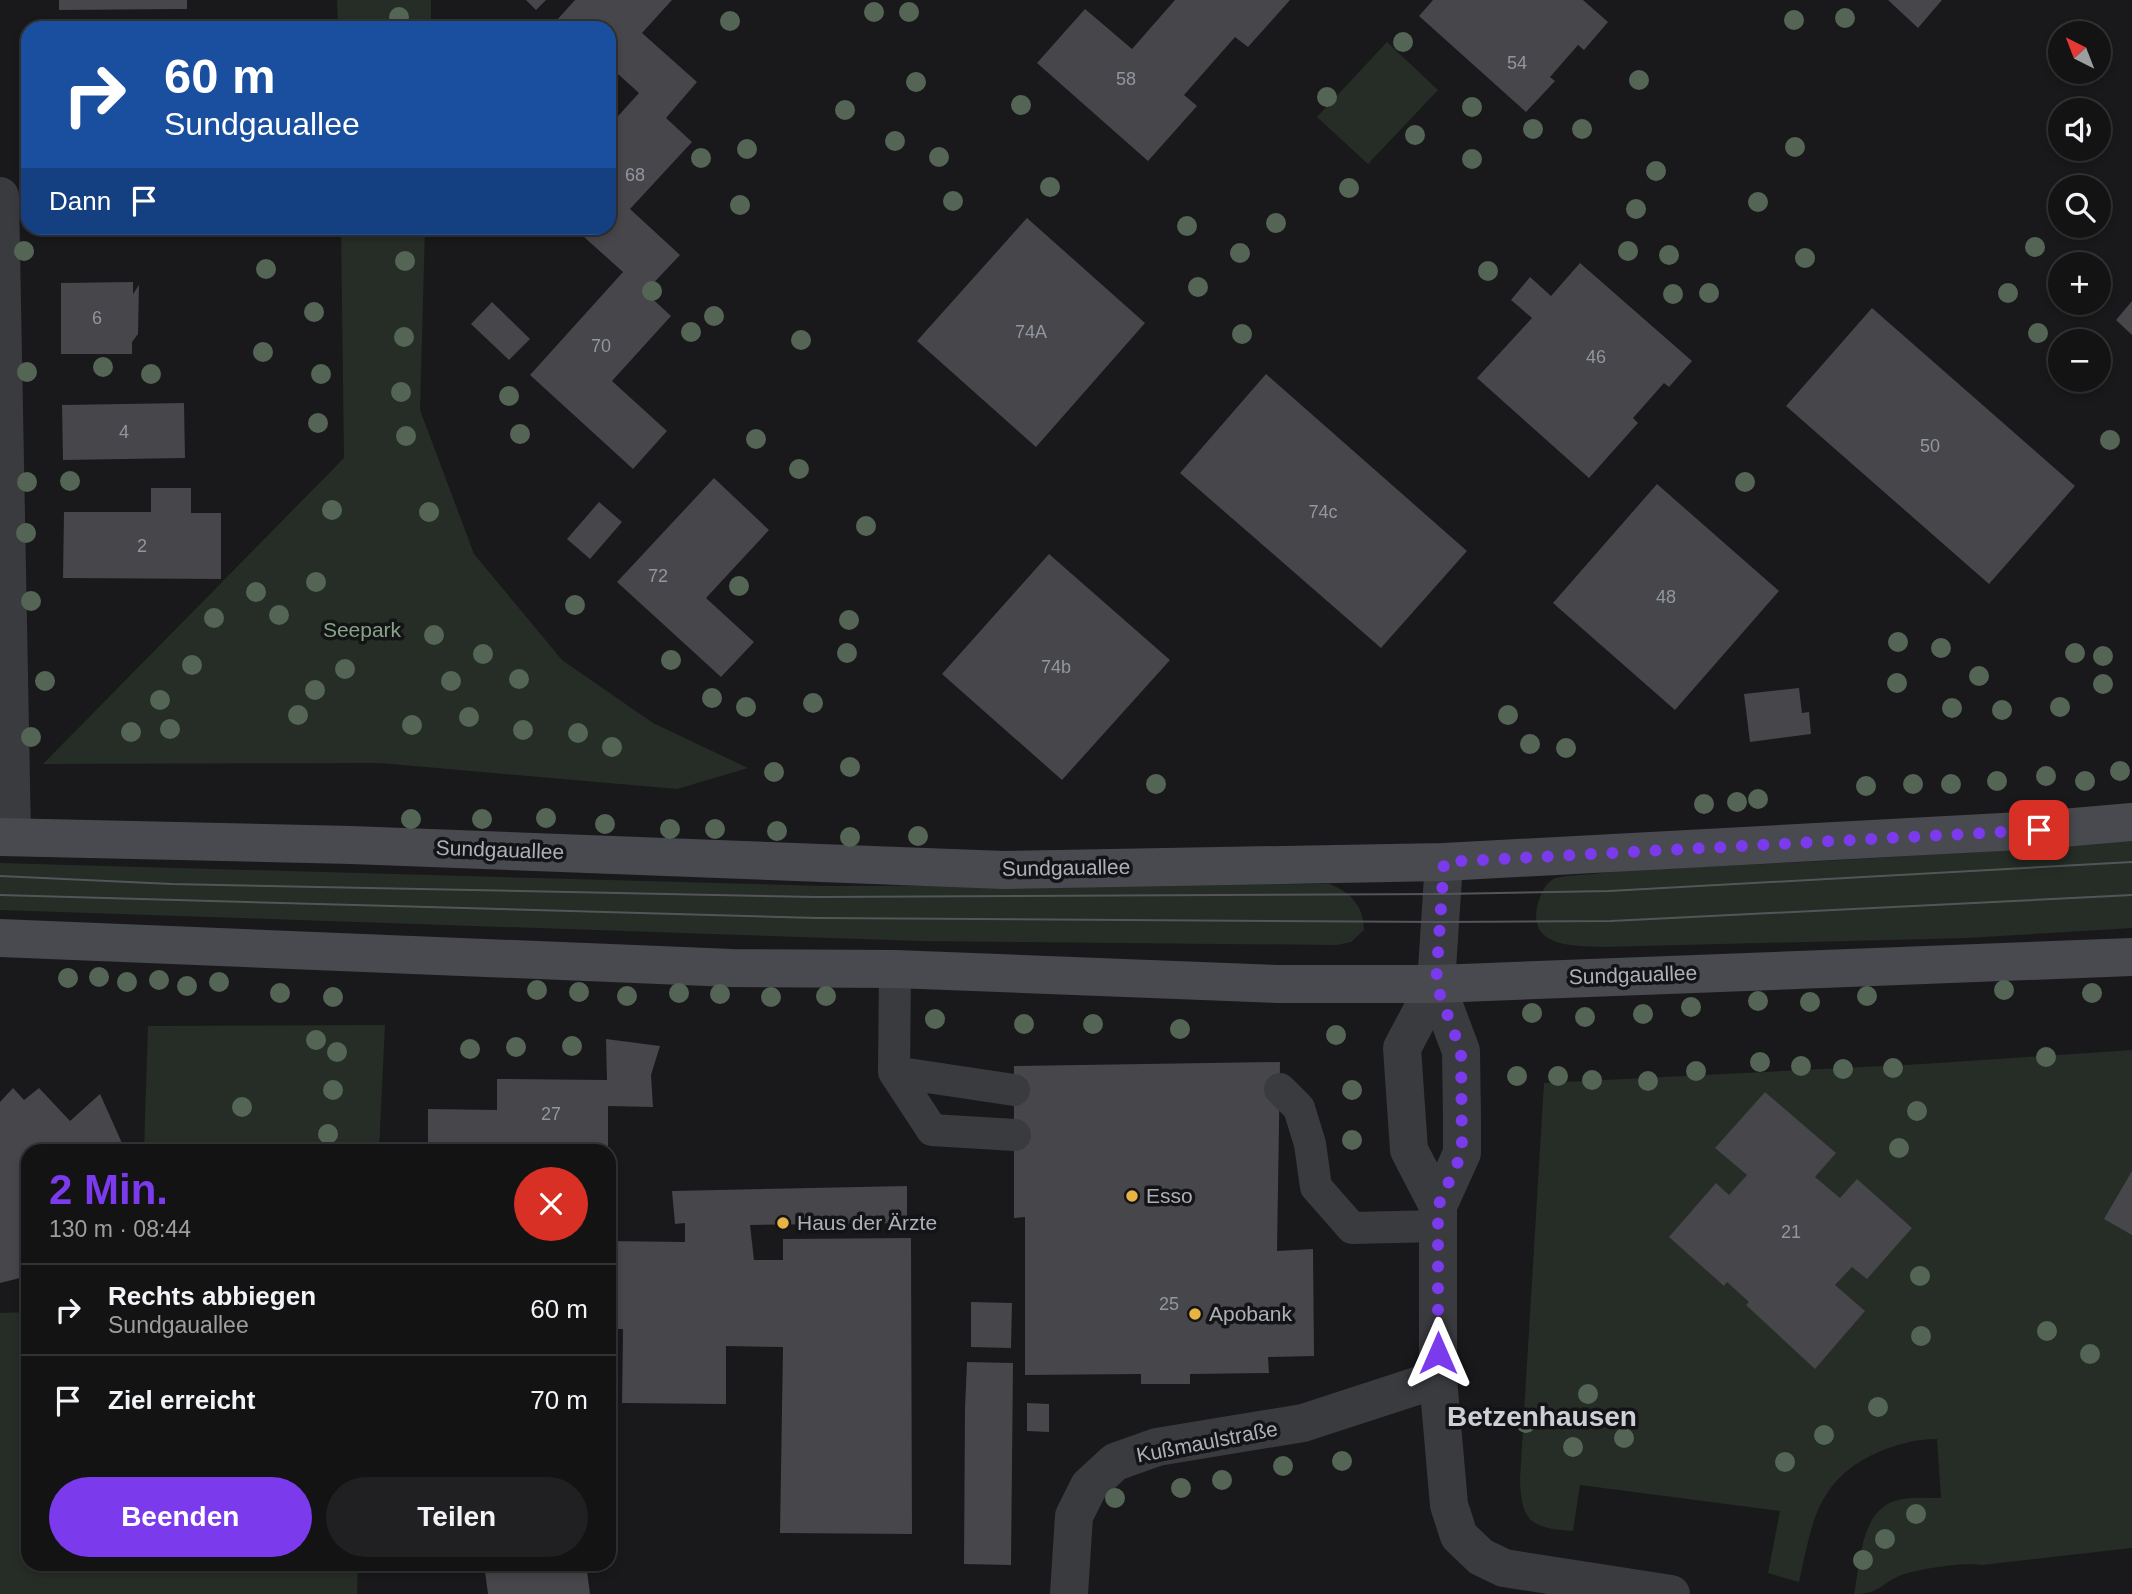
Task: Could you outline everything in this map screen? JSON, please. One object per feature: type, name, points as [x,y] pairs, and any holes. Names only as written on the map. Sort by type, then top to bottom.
[{"type":"street","points":[[0,197],[6,837]]},
{"type":"street","name":"Sundgauallee","points":[[6,837],[379,846],[1004,870],[1444,862],[2026,831],[2132,822]]},
{"type":"street","points":[[1444,862],[1436,984],[1461,1051],[1462,1153],[1438,1216],[1438,1378],[1450,1505],[1459,1536],[1481,1557],[1504,1568],[1671,1594]]},
{"type":"street","name":"Sundgauallee","points":[[0,938],[731,968],[895,969],[1277,984],[1436,984],[2132,957]]},
{"type":"street","points":[[1436,984],[1402,1048],[1409,1150],[1438,1216]]},
{"type":"street","name":"Kußmaulstraße","points":[[1069,1594],[1074,1516],[1089,1486],[1115,1462],[1157,1447],[1303,1423],[1438,1378]]},
{"type":"lane","points":[[895,969],[894,1072],[932,1130],[1015,1135]]},
{"type":"lane","points":[[894,1072],[1014,1090]]},
{"type":"lane","points":[[1280,1088],[1299,1108],[1310,1144],[1316,1187],[1352,1228],[1438,1216]]},
{"type":"lane","points":[[1279,1134],[1310,1144]]},
{"type":"green space","points":[[337,0],[431,0],[431,21],[338,21]]},
{"type":"green space","points":[[1387,42],[1438,90],[1368,164],[1317,117]]},
{"type":"green space","name":"Seepark","points":[[341,235],[425,235],[420,410],[474,554],[562,660],[653,723],[748,768],[677,789],[380,763],[43,764],[344,458]]},
{"type":"green space","points":[[2132,840],[2132,928],[1968,938],[1602,947],[1554,941],[1545,936],[1539,928],[1536,917],[1542,892],[1552,880],[1565,876]]},
{"type":"green space","points":[[0,863],[825,886],[1330,884],[1355,901],[1364,930],[1351,942],[1337,945],[921,941],[0,910]]},
{"type":"green space","points":[[385,1025],[379,1144],[144,1144],[148,1026]]},
{"type":"green space","points":[[2132,1050],[2132,1548],[1928,1569],[1906,1573],[1874,1591],[1854,1594],[1867,1529],[1881,1508],[1904,1499],[1941,1498],[1937,1439],[1913,1441],[1874,1454],[1840,1478],[1828,1492],[1813,1523],[1799,1582],[1768,1573],[1780,1511],[1580,1485],[1573,1531],[1538,1525],[1526,1514],[1520,1479],[1544,1083],[1922,1064]]},
{"type":"green space","points":[[21,1312],[21,1571],[358,1571],[357,1594],[0,1594],[0,1313]]},
{"type":"building","points":[[59,0],[187,0],[187,9],[59,10]]},
{"type":"building","points":[[526,0],[546,0],[536,10]]},
{"type":"building","points":[[575,0],[672,0],[642,33],[697,82],[666,118],[692,142],[630,209],[680,255],[645,292],[671,316],[612,381],[667,431],[633,469],[530,375],[623,272],[582,235],[616,235],[616,118],[639,93],[616,72],[616,21],[557,20]]},
{"type":"building","points":[[1175,0],[1290,0],[1248,47],[1235,37],[1184,95],[1197,106],[1148,161],[1037,63],[1085,9],[1132,49]]},
{"type":"building","points":[[1433,0],[1583,0],[1608,22],[1584,50],[1578,45],[1550,77],[1555,81],[1526,112],[1419,16]]},
{"type":"building","points":[[1888,0],[1942,0],[1918,28]]},
{"type":"building","points":[[1027,218],[1145,323],[1036,447],[917,341]]},
{"type":"building","points":[[1580,263],[1692,361],[1669,387],[1664,383],[1633,418],[1638,423],[1589,478],[1477,378],[1532,318],[1511,300],[1530,277],[1551,296]]},
{"type":"building","points":[[133,282],[133,294],[139,285],[138,334],[132,342],[132,354],[61,354],[61,283]]},
{"type":"building","points":[[2132,301],[2132,335],[2116,320]]},
{"type":"building","points":[[492,302],[530,339],[509,360],[471,324]]},
{"type":"building","points":[[1872,308],[2075,486],[1989,584],[1786,406]]},
{"type":"building","points":[[1266,374],[1467,551],[1381,648],[1180,473]]},
{"type":"building","points":[[184,403],[185,458],[63,460],[62,405]]},
{"type":"building","points":[[714,478],[769,530],[706,598],[754,642],[721,677],[617,582]]},
{"type":"building","points":[[1657,484],[1779,591],[1675,710],[1553,603]]},
{"type":"building","points":[[151,488],[191,488],[191,513],[221,513],[221,579],[63,578],[64,512],[151,512]]},
{"type":"building","points":[[599,502],[622,522],[590,559],[567,539]]},
{"type":"building","points":[[1049,554],[1170,660],[1062,780],[942,674]]},
{"type":"building","points":[[1799,688],[1802,713],[1809,712],[1811,734],[1750,742],[1744,694]]},
{"type":"building","points":[[606,1039],[660,1046],[651,1075],[653,1107],[608,1106],[608,1144],[428,1144],[428,1109],[497,1110],[497,1079],[607,1080]]},
{"type":"building","points":[[1280,1062],[1277,1251],[1313,1249],[1314,1356],[1268,1357],[1269,1373],[1190,1374],[1190,1384],[1141,1384],[1141,1374],[1025,1375],[1025,1217],[1014,1218],[1014,1066]]},
{"type":"building","points":[[13,1088],[24,1100],[39,1088],[70,1121],[100,1094],[122,1144],[21,1144],[21,1278],[0,1283],[0,1102]]},
{"type":"building","points":[[1765,1092],[1836,1153],[1815,1177],[1840,1198],[1857,1179],[1912,1228],[1867,1279],[1852,1267],[1835,1285],[1865,1311],[1815,1369],[1746,1305],[1749,1302],[1727,1282],[1724,1286],[1669,1237],[1716,1183],[1729,1195],[1747,1175],[1715,1148]]},
{"type":"building","points":[[2132,1171],[2132,1235],[2104,1219]]},
{"type":"building","points":[[907,1186],[907,1223],[750,1225],[754,1260],[783,1260],[783,1239],[911,1238],[912,1534],[780,1533],[783,1347],[726,1346],[726,1404],[622,1403],[623,1329],[616,1329],[616,1241],[685,1242],[685,1223],[675,1224],[672,1191]]},
{"type":"building","points":[[971,1302],[1012,1303],[1011,1348],[971,1347]]},
{"type":"building","points":[[967,1362],[1013,1363],[1011,1565],[964,1564]]},
{"type":"building","points":[[1027,1403],[1049,1404],[1049,1432],[1027,1431]]},
{"type":"building","points":[[485,1571],[587,1571],[590,1594],[488,1594]]},
{"type":"tram line","points":[[0,876],[172,884],[816,897],[1442,894],[1609,891],[2132,862]]},
{"type":"tram line","points":[[0,895],[817,918],[1440,922],[1611,921],[2132,895]]},
{"type":"place","name":"Esso","points":[[1132,1196]]},
{"type":"place","name":"Haus der Ärzte","points":[[783,1223]]},
{"type":"place","name":"Apobank","points":[[1195,1314]]},
{"type":"district","name":"Betzenhausen","points":[[1542,1416]]},
{"type":"route","points":[[1438,1353],[1438,1206],[1462,1153],[1461,1051],[1436,984],[1444,862],[2039,830]]}]
